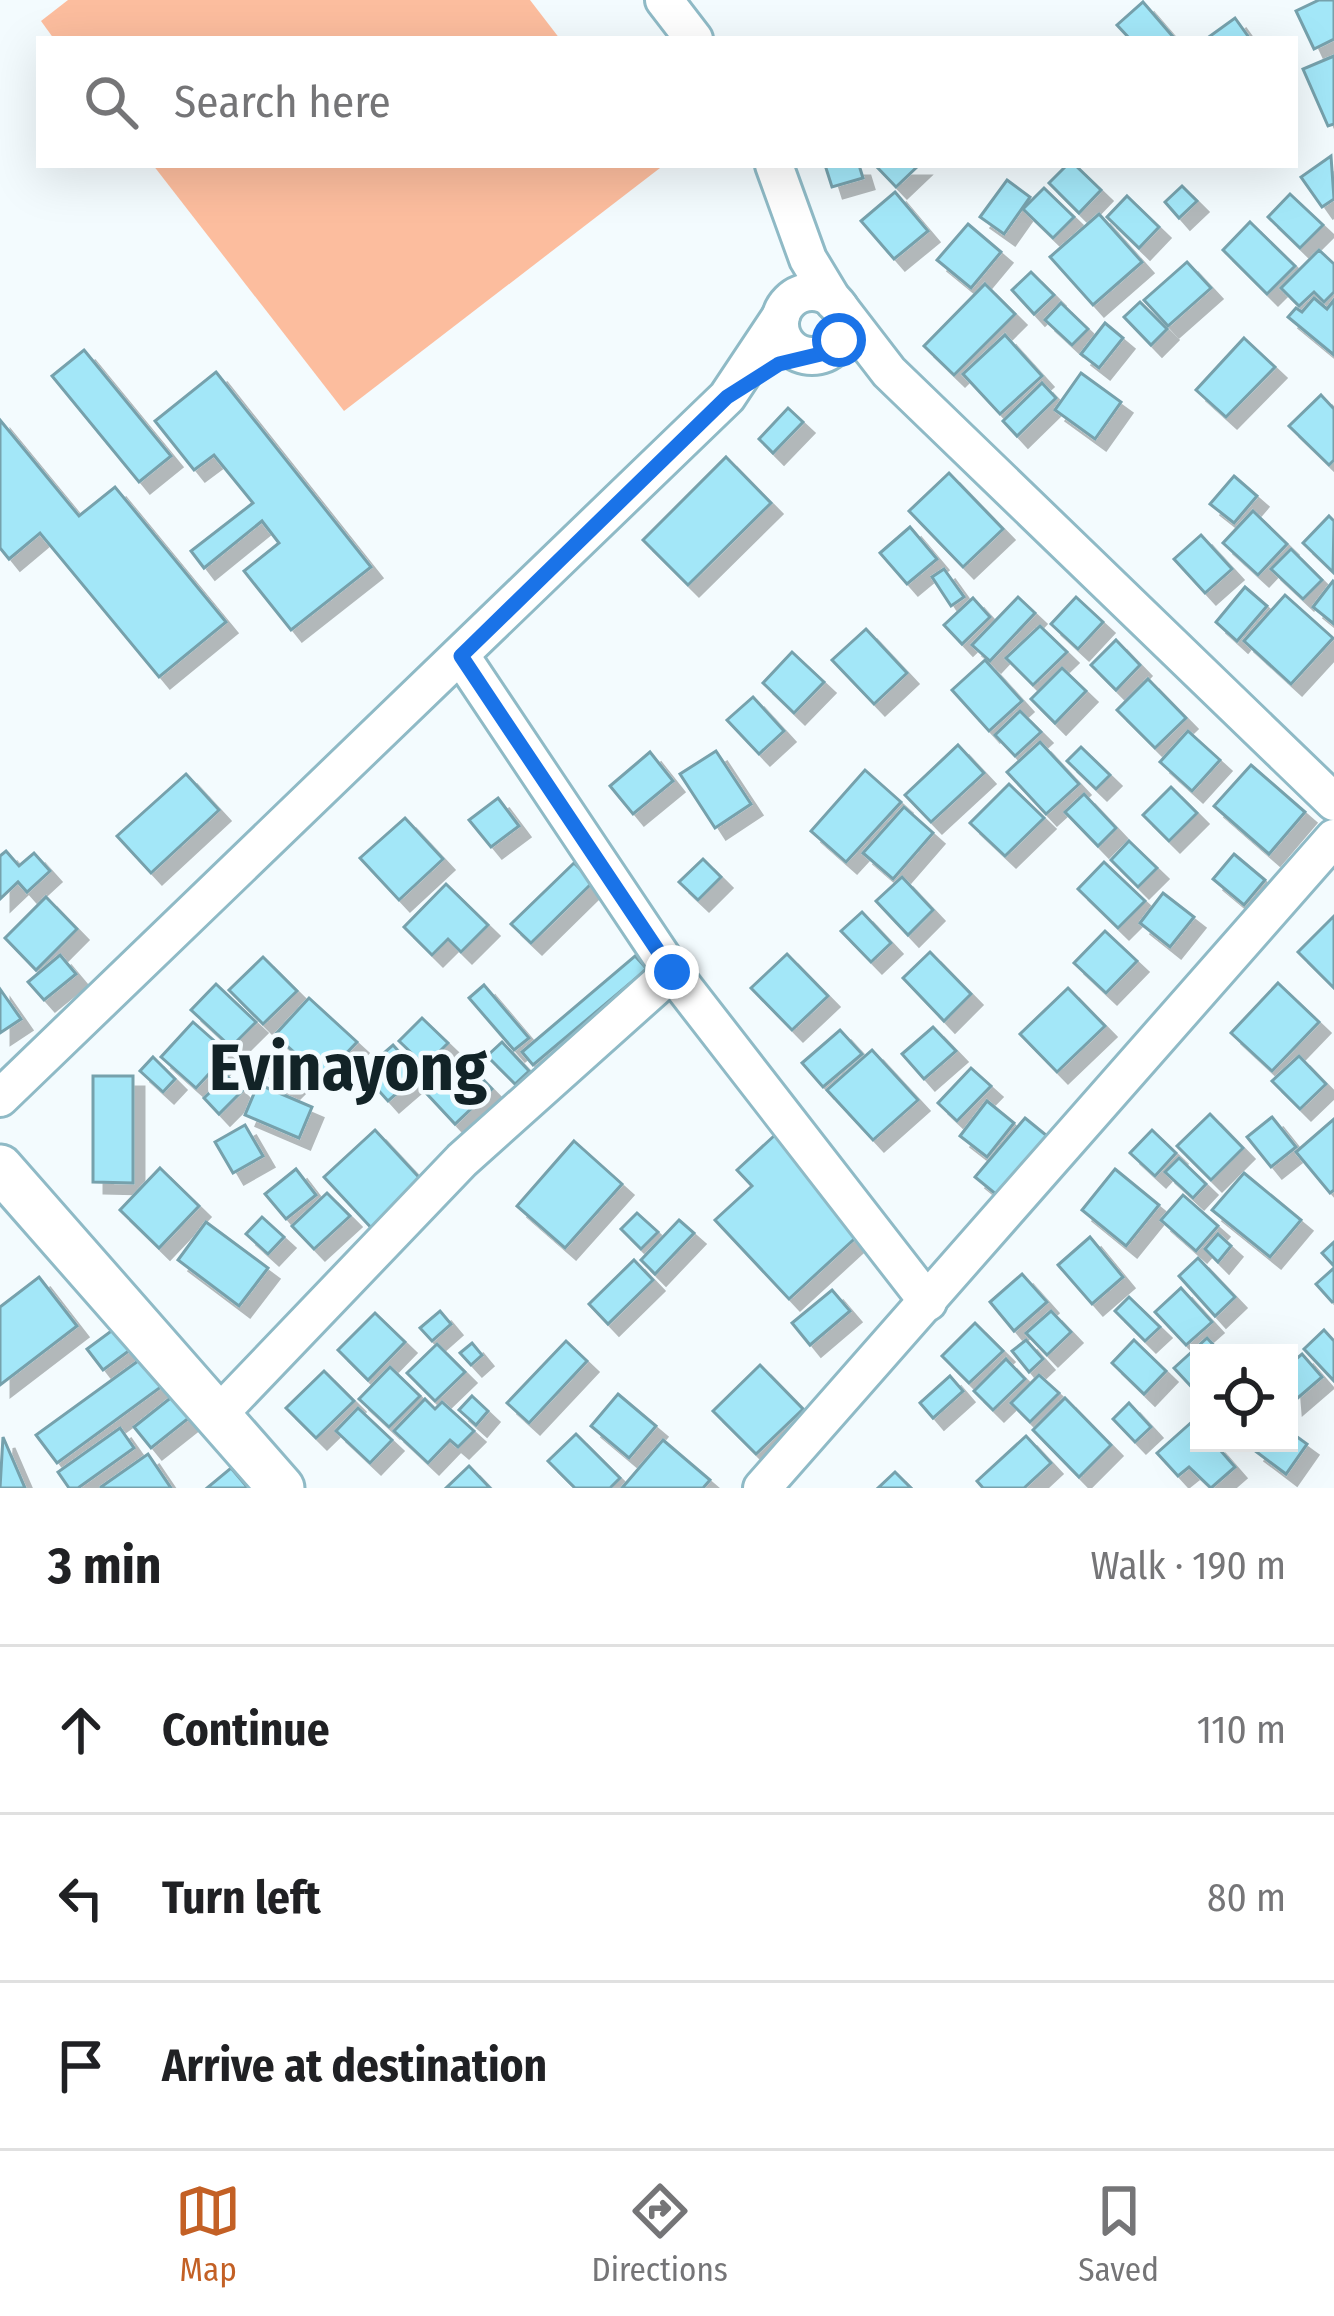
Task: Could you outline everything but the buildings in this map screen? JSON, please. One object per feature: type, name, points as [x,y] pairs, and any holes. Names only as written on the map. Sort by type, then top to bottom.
[{"type":"street","points":[[664,0],[692,36]]},
{"type":"street","points":[[727,397],[839,340],[844,323],[808,259],[775,168]]},
{"type":"street","points":[[785,201],[791,279],[782,313],[786,343],[808,355],[852,363],[912,393]]},
{"type":"street","points":[[0,1098],[727,397],[782,313],[806,293],[836,305],[912,393],[1334,802]]},
{"type":"street","points":[[461,656],[672,972],[928,1302]]},
{"type":"street","points":[[762,1488],[1334,838]]},
{"type":"street","points":[[218,1416],[462,1160],[672,972]]},
{"type":"street","points":[[0,1168],[281,1488]]},
{"type":"shaded area","points":[[68,0],[530,0],[558,36],[52,36],[41,21]]},
{"type":"shaded area","points":[[155,168],[660,168],[344,411]]},
{"type":"district","name":"Evinayong","points":[[348,1067]]},
{"type":"route","points":[[672,972],[461,656],[727,397],[779,364],[825,353],[839,340]]}]
